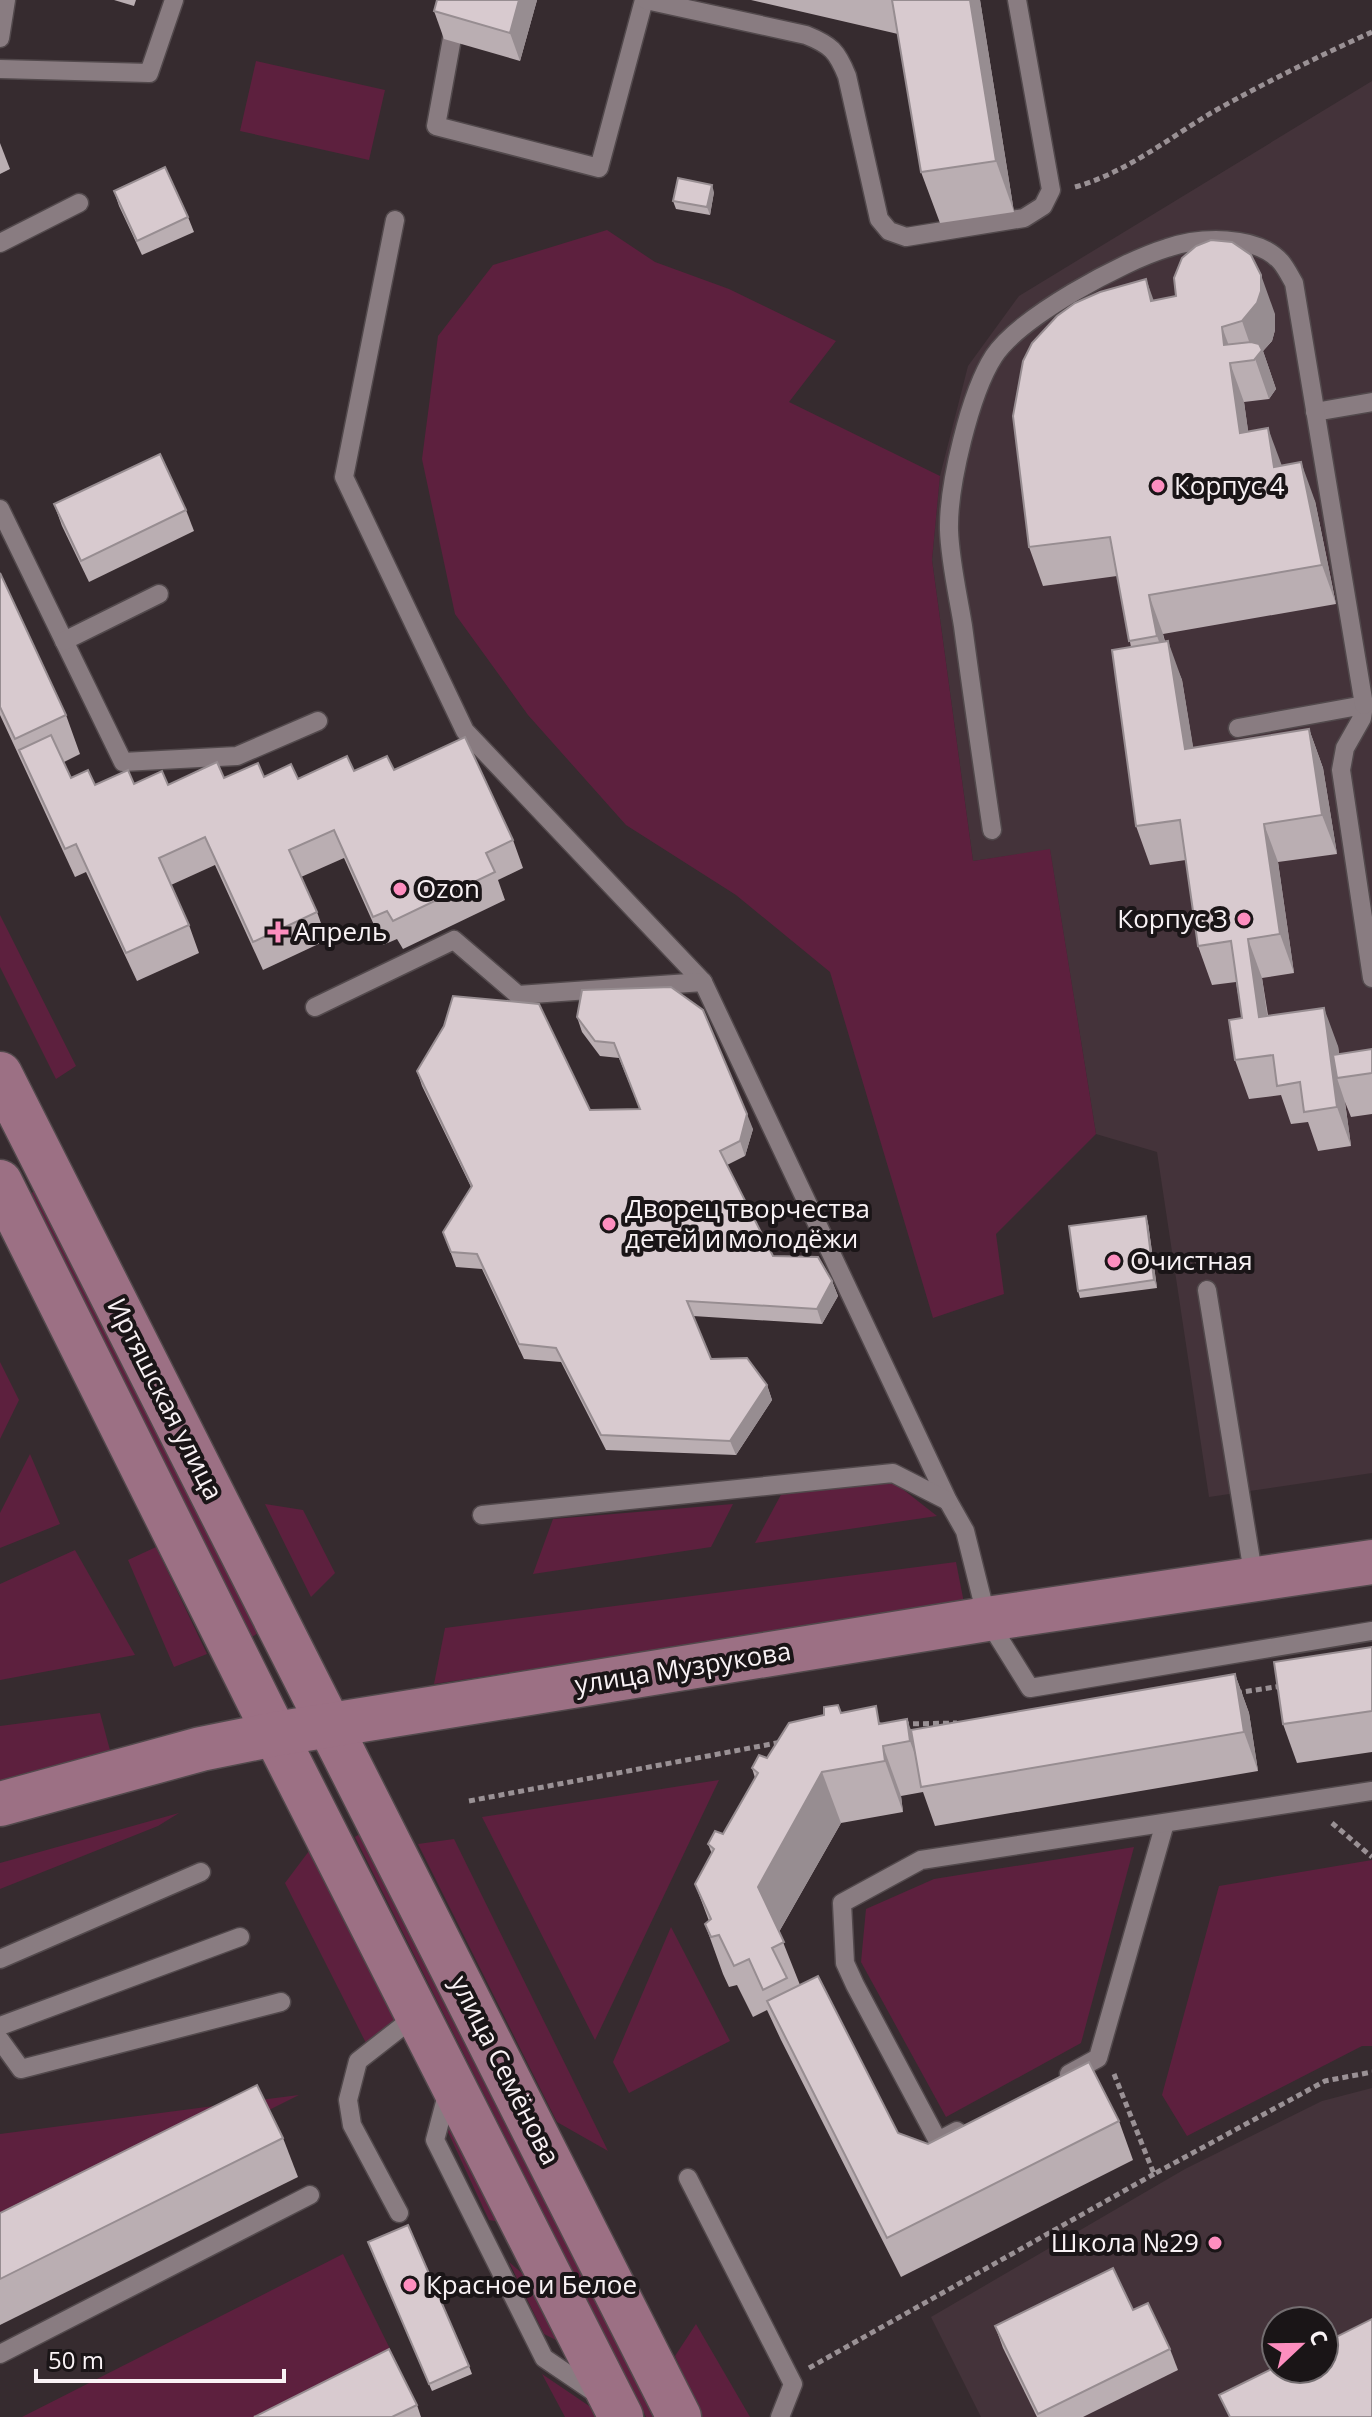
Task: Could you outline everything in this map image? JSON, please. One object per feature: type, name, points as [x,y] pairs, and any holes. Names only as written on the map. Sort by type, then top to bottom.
[{"type":"street","name":"Иртяшская улица","points":[[0,1074],[19,1158],[329,1725]]},
{"type":"street","name":"Иртяшская улица","points":[[0,1182],[275,1734]]},
{"type":"street","name":"улица Музрукова","points":[[0,1804],[201,1749],[275,1734],[987,1619],[1372,1562]]},
{"type":"street","name":"улица Семёнова","points":[[329,1725],[679,2417]]},
{"type":"street","name":"улица Семёнова","points":[[275,1734],[451,2080],[524,2255],[619,2412]]},
{"type":"lane","points":[[0,38],[6,0]]},
{"type":"lane","points":[[0,69],[149,73],[174,0]]},
{"type":"lane","points":[[459,0],[436,126],[599,168],[645,0],[806,35],[827,43],[839,56],[847,76],[879,219],[889,231],[906,237],[1024,218],[1043,206],[1051,190],[1017,0]]},
{"type":"lane","points":[[0,243],[79,203]]},
{"type":"lane","points":[[395,220],[344,477],[465,731],[703,982],[948,1501],[965,1531],[987,1619],[1030,1688],[1372,1631]]},
{"type":"lane","points":[[992,830],[949,530],[958,452],[975,399],[994,356],[1024,322],[1133,260],[1190,240],[1241,242],[1263,249],[1281,262],[1294,283],[1364,705],[1362,718],[1345,748],[1341,770],[1372,978]]},
{"type":"lane","points":[[1315,412],[1372,402]]},
{"type":"lane","points":[[0,509],[123,762],[237,756],[318,721]]},
{"type":"lane","points":[[64,641],[159,594]]},
{"type":"lane","points":[[1238,728],[1364,705]]},
{"type":"lane","points":[[315,1007],[454,940],[518,995],[703,982]]},
{"type":"lane","points":[[1207,1290],[1254,1579]]},
{"type":"lane","points":[[482,1515],[893,1473],[948,1501]]},
{"type":"lane","points":[[978,2120],[938,2141],[845,1963],[842,1903],[921,1860],[1372,1791]]},
{"type":"lane","points":[[1058,2079],[1098,2058],[1165,1823]]},
{"type":"lane","points":[[0,1959],[201,1872]]},
{"type":"lane","points":[[0,2026],[240,1937]]},
{"type":"lane","points":[[0,2040],[21,2069],[281,2002]]},
{"type":"lane","points":[[399,2213],[352,2125],[348,2100],[358,2061],[418,2014]]},
{"type":"lane","points":[[451,2080],[435,2140],[544,2358],[619,2412]]},
{"type":"lane","points":[[688,2178],[793,2384],[780,2417]]},
{"type":"lane","points":[[0,2354],[310,2195]]},
{"type":"lane","points":[[483,2235],[524,2255]]},
{"type":"path","points":[[1051,190],[1079,187],[1133,161],[1307,61],[1372,32]]},
{"type":"path","points":[[1231,1693],[1293,1684]]},
{"type":"path","points":[[895,1724],[971,1723]]},
{"type":"path","points":[[469,1801],[789,1741]]},
{"type":"path","points":[[1111,2066],[1154,2174]]},
{"type":"path","points":[[806,2370],[1325,2081],[1372,2072]]},
{"type":"shaded area","points":[[256,61],[385,90],[369,160],[240,131]]},
{"type":"shaded area","points":[[1372,81],[1372,1473],[1209,1497],[1157,1152],[1096,1134],[1050,850],[973,861],[932,560],[940,476],[968,366],[1019,296]]},
{"type":"shaded area","points":[[607,230],[655,262],[729,289],[836,341],[789,402],[940,476],[932,560],[973,861],[1050,849],[1096,1134],[996,1234],[1004,1294],[933,1318],[830,972],[736,895],[626,825],[528,715],[455,614],[422,459],[438,336],[493,265]]},
{"type":"shaded area","points":[[0,915],[76,1066],[56,1079],[0,967]]},
{"type":"shaded area","points":[[37,1186],[260,1632],[250,1638],[28,1199]]},
{"type":"shaded area","points":[[0,1362],[19,1400],[0,1439]]},
{"type":"shaded area","points":[[30,1454],[60,1524],[0,1548],[0,1513]]},
{"type":"shaded area","points":[[891,1480],[937,1516],[755,1543],[783,1491]]},
{"type":"shaded area","points":[[265,1504],[303,1510],[335,1573],[311,1597]]},
{"type":"shaded area","points":[[733,1504],[711,1547],[533,1574],[553,1519]]},
{"type":"shaded area","points":[[156,1547],[207,1654],[174,1667],[128,1560]]},
{"type":"shaded area","points":[[75,1550],[135,1655],[0,1680],[0,1584]]},
{"type":"shaded area","points":[[956,1562],[964,1603],[434,1684],[445,1628]]},
{"type":"shaded area","points":[[100,1713],[111,1754],[0,1781],[0,1726]]},
{"type":"shaded area","points":[[719,1780],[595,2040],[482,1817]]},
{"type":"shaded area","points":[[179,1813],[158,1826],[0,1889],[0,1863]]},
{"type":"shaded area","points":[[367,1829],[658,2417],[646,2417],[355,1837]]},
{"type":"shaded area","points":[[454,1839],[608,2151],[557,2122],[418,1844]]},
{"type":"shaded area","points":[[1134,1847],[1081,2043],[946,2117],[861,1962],[866,1909],[934,1879]]},
{"type":"shaded area","points":[[309,1851],[398,2019],[366,2043],[285,1883]]},
{"type":"shaded area","points":[[1372,1860],[1372,2046],[1362,2046],[1187,2136],[1162,2095],[1219,1886]]},
{"type":"shaded area","points":[[671,1927],[730,2041],[629,2093],[613,2062]]},
{"type":"shaded area","name":"Школа №29","points":[[1372,2088],[1372,2417],[981,2417],[931,2317],[1185,2169],[1322,2101]]},
{"type":"shaded area","points":[[299,2095],[0,2245],[0,2134]]},
{"type":"shaded area","points":[[452,2113],[506,2223],[489,2220],[447,2130]]},
{"type":"shaded area","points":[[343,2254],[395,2359],[282,2417],[22,2417]]},
{"type":"shaded area","points":[[509,2262],[531,2281],[566,2345],[544,2334]]},
{"type":"shaded area","points":[[696,2324],[750,2417],[702,2417],[675,2356]]},
{"type":"shaded area","points":[[542,2374],[601,2414],[602,2417],[565,2417]]},
{"type":"building","points":[[437,0],[519,0],[510,33],[434,11]]},
{"type":"building","points":[[892,0],[970,0],[996,161],[921,172]]},
{"type":"building","points":[[165,167],[188,217],[137,241],[114,191]]},
{"type":"building","points":[[678,178],[712,185],[707,207],[673,201]]},
{"type":"building","name":"Корпус 4","points":[[1211,240],[1232,242],[1251,255],[1261,275],[1257,303],[1242,321],[1222,327],[1224,345],[1251,342],[1259,344],[1262,350],[1254,360],[1230,363],[1240,433],[1268,428],[1274,467],[1301,462],[1322,565],[1149,595],[1157,636],[1129,641],[1110,537],[1029,547],[1013,416],[1023,361],[1032,343],[1057,316],[1075,303],[1100,292],[1146,279],[1151,301],[1176,296],[1174,278],[1182,258],[1196,246]]},
{"type":"building","points":[[160,454],[186,510],[81,561],[54,504]]},
{"type":"building","points":[[0,573],[66,715],[15,739],[0,707]]},
{"type":"building","name":"Корпус 3","points":[[1168,641],[1185,749],[1309,729],[1322,815],[1264,824],[1280,934],[1248,939],[1259,1017],[1324,1008],[1337,1107],[1304,1112],[1300,1082],[1277,1086],[1273,1055],[1235,1060],[1229,1020],[1242,1018],[1231,941],[1198,946],[1180,820],[1136,826],[1112,650]]},
{"type":"building","points":[[51,735],[71,778],[88,770],[95,785],[128,770],[134,784],[162,771],[168,785],[217,762],[224,778],[258,763],[264,777],[291,764],[298,779],[347,756],[354,771],[387,756],[394,770],[465,737],[513,840],[486,853],[495,872],[393,921],[387,911],[373,917],[334,830],[289,850],[317,912],[253,942],[205,837],[159,858],[189,925],[126,953],[76,844],[65,849],[19,750]]},
{"type":"building","name":"Дворец творчества детей и молодёжи","points":[[671,987],[703,1010],[747,1114],[740,1141],[720,1151],[773,1256],[818,1257],[832,1281],[817,1309],[687,1301],[711,1359],[747,1358],[767,1385],[730,1441],[601,1435],[556,1348],[519,1344],[477,1254],[451,1252],[443,1232],[472,1186],[417,1071],[444,1026],[453,996],[539,1004],[590,1110],[640,1109],[614,1043],[595,1041],[577,1017],[582,990]]},
{"type":"building","points":[[1372,1049],[1372,1073],[1337,1078],[1333,1055]]},
{"type":"building","name":"Очистная","points":[[1146,1216],[1154,1280],[1078,1291],[1069,1226]]},
{"type":"building","points":[[1372,1647],[1372,1711],[1283,1724],[1274,1662]]},
{"type":"building","points":[[1235,1674],[1244,1732],[921,1787],[911,1730]]},
{"type":"building","points":[[838,1705],[841,1713],[876,1706],[879,1724],[907,1719],[910,1741],[883,1746],[885,1761],[822,1772],[758,1887],[784,1942],[772,1948],[787,1978],[763,1990],[749,1959],[734,1966],[719,1935],[711,1937],[705,1924],[711,1919],[695,1884],[714,1849],[708,1844],[715,1831],[723,1834],[758,1773],[752,1768],[759,1755],[767,1758],[789,1723],[824,1715],[824,1707]]},
{"type":"building","points":[[818,1976],[898,2133],[928,2144],[1089,2062],[1119,2121],[887,2238],[767,2001]]},
{"type":"building","points":[[257,2085],[283,2138],[0,2279],[0,2213]]},
{"type":"building","name":"Красное и Белое","points":[[408,2225],[469,2366],[429,2384],[368,2242]]},
{"type":"building","points":[[1113,2268],[1133,2310],[1148,2303],[1170,2349],[1038,2414],[995,2326]]},
{"type":"building","points":[[1372,2319],[1372,2417],[1230,2417],[1219,2395],[1260,2375],[1260,2385],[1340,2385],[1340,2335]]},
{"type":"building","points":[[389,2349],[417,2405],[392,2417],[254,2417]]},
{"type":"place","name":"Корпус 4","points":[[1158,486]]},
{"type":"place","name":"Ozon","points":[[400,889]]},
{"type":"place","name":"Корпус 3","points":[[1244,919]]},
{"type":"place","name":"Апрель","points":[[278,932]]},
{"type":"place","name":"Дворец творчества детей и молодёжи","points":[[609,1224]]},
{"type":"place","name":"Очистная","points":[[1114,1261]]},
{"type":"place","name":"Школа №29","points":[[1215,2243]]},
{"type":"place","name":"Красное и Белое","points":[[410,2285]]}]
